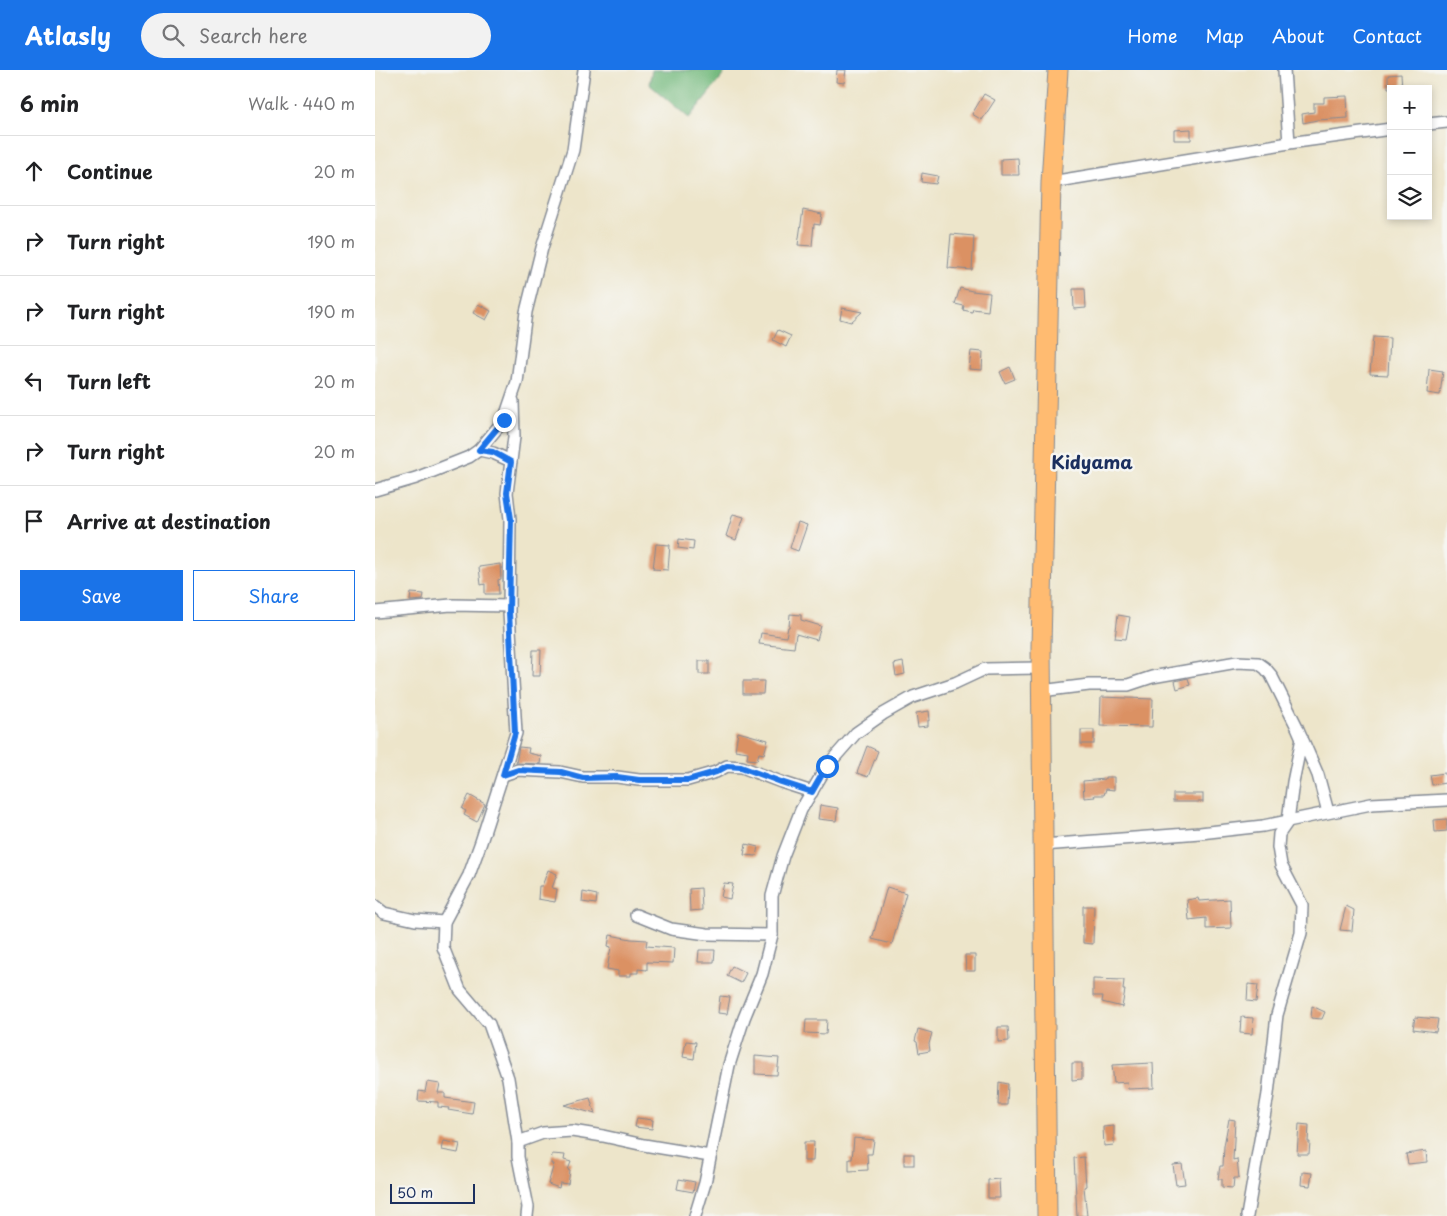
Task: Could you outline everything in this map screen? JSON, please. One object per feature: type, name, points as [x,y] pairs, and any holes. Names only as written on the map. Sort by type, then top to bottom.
[{"type":"highway","points":[[1047,1216],[1041,668],[1051,182],[1058,70]]},
{"type":"street","points":[[375,490],[416,478],[469,456],[479,450],[504,420],[517,382],[526,312],[542,248],[573,150],[584,70]]},
{"type":"street","points":[[1284,70],[1289,143]]},
{"type":"street","points":[[1432,124],[1447,122]]},
{"type":"street","points":[[1051,182],[1289,143],[1387,130]]},
{"type":"street","points":[[513,395],[515,428],[507,493],[511,519],[509,606],[515,733],[503,775],[469,875],[444,922],[443,947],[460,990],[489,1024],[508,1078],[518,1142],[518,1157],[528,1207],[527,1216]]},
{"type":"street","points":[[479,450],[493,452],[511,462]]},
{"type":"street","points":[[375,612],[451,605],[509,606]]},
{"type":"street","points":[[1041,691],[1089,684],[1128,685],[1152,677],[1200,668],[1237,662],[1257,663],[1271,674],[1302,738],[1329,812]]},
{"type":"street","points":[[695,1216],[705,1183],[729,1065],[744,1018],[762,974],[772,935],[772,896],[783,856],[801,810],[827,766],[857,733],[883,714],[913,697],[955,683],[985,669],[1041,668]]},
{"type":"street","points":[[1247,1216],[1268,1094],[1277,1015],[1301,932],[1302,905],[1281,865],[1278,847],[1279,834],[1288,821],[1293,782],[1302,738]]},
{"type":"street","points":[[503,775],[518,770],[561,772],[583,778],[617,777],[639,780],[688,780],[716,772],[727,766],[741,767],[812,792]]},
{"type":"street","points":[[1043,845],[1200,833],[1263,826],[1371,804],[1447,800]]},
{"type":"street","points":[[375,906],[384,913],[415,920],[444,922]]},
{"type":"street","points":[[635,915],[671,929],[707,934],[772,935]]},
{"type":"street","points":[[518,1142],[543,1133],[571,1131],[710,1156]]},
{"type":"green space","points":[[652,70],[724,70],[724,74],[689,118],[649,84]]},
{"type":"building","points":[[837,70],[846,70],[844,83],[836,82]]},
{"type":"building","points":[[1401,74],[1402,85],[1388,85],[1388,75]]},
{"type":"building","points":[[984,94],[995,100],[982,120],[972,114]]},
{"type":"building","points":[[1347,96],[1348,118],[1303,123],[1302,114],[1314,112],[1314,103],[1324,103],[1324,97]]},
{"type":"building","points":[[1191,129],[1191,140],[1174,140],[1174,130]]},
{"type":"building","points":[[1018,158],[1019,175],[1001,175],[1001,159]]},
{"type":"building","points":[[922,173],[938,176],[936,184],[921,182]]},
{"type":"building","points":[[803,210],[822,214],[820,225],[814,224],[812,246],[798,245]]},
{"type":"building","points":[[951,234],[974,236],[972,270],[948,268]]},
{"type":"building","points":[[960,288],[990,293],[988,311],[973,309],[972,312],[963,310],[964,306],[955,304]]},
{"type":"building","points":[[1073,289],[1085,289],[1086,308],[1074,309]]},
{"type":"building","points":[[478,304],[491,311],[486,320],[473,313]]},
{"type":"building","points":[[842,308],[862,312],[851,322],[840,319]]},
{"type":"building","points":[[778,330],[791,336],[786,347],[773,340]]},
{"type":"building","points":[[1373,337],[1390,338],[1388,375],[1370,374]]},
{"type":"building","points":[[971,351],[983,352],[982,370],[969,369]]},
{"type":"building","points":[[1010,367],[1015,379],[1005,383],[1000,372]]},
{"type":"building","points":[[1429,369],[1443,371],[1440,395],[1427,393]]},
{"type":"building","points":[[733,514],[744,517],[736,540],[726,536]]},
{"type":"building","points":[[798,522],[807,525],[798,551],[790,548]]},
{"type":"building","points":[[679,539],[694,541],[693,550],[678,548]]},
{"type":"building","points":[[656,544],[670,545],[668,570],[653,569]]},
{"type":"building","points":[[500,564],[499,594],[485,594],[485,584],[481,585],[479,567]]},
{"type":"building","points":[[411,593],[424,594],[423,600],[410,601]]},
{"type":"building","points":[[790,614],[801,615],[801,620],[821,626],[817,640],[796,634],[794,648],[759,644],[761,633],[786,637]]},
{"type":"building","points":[[1118,615],[1130,617],[1126,639],[1115,638]]},
{"type":"building","points":[[533,650],[541,650],[540,676],[532,676]]},
{"type":"building","points":[[699,661],[709,661],[709,674],[699,674]]},
{"type":"building","points":[[903,662],[905,674],[896,676],[894,664]]},
{"type":"building","points":[[1188,678],[1190,685],[1177,689],[1175,681]]},
{"type":"building","points":[[743,681],[764,681],[763,694],[743,694]]},
{"type":"building","points":[[1101,697],[1153,699],[1152,727],[1100,726]]},
{"type":"building","points":[[929,711],[930,720],[928,720],[928,726],[918,727],[916,713]]},
{"type":"building","points":[[1081,730],[1094,730],[1094,744],[1081,744]]},
{"type":"building","points":[[738,732],[768,740],[764,754],[759,753],[757,760],[747,759],[748,752],[735,750]]},
{"type":"building","points":[[867,746],[878,751],[868,777],[857,773]]},
{"type":"building","points":[[519,747],[529,748],[528,753],[541,756],[540,764],[516,763]]},
{"type":"building","points":[[1445,773],[1446,783],[1432,785],[1430,775]]},
{"type":"building","points":[[1105,777],[1114,777],[1114,790],[1106,789],[1104,795],[1084,798],[1083,781],[1105,779]]},
{"type":"building","points":[[1173,794],[1203,794],[1203,802],[1173,802]]},
{"type":"building","points":[[469,795],[485,804],[477,822],[464,815],[466,811],[462,809]]},
{"type":"building","points":[[820,805],[838,808],[836,821],[818,819]]},
{"type":"building","points":[[1447,819],[1447,831],[1435,832],[1434,820]]},
{"type":"building","points":[[746,844],[758,847],[756,856],[744,855]]},
{"type":"building","points":[[548,870],[557,874],[552,888],[557,889],[555,902],[538,899],[539,886],[542,886]]},
{"type":"building","points":[[724,883],[733,884],[730,899],[721,897]]},
{"type":"building","points":[[887,887],[906,893],[892,944],[872,939]]},
{"type":"building","points":[[701,888],[702,910],[690,911],[689,889]]},
{"type":"building","points":[[583,892],[597,895],[596,904],[582,902]]},
{"type":"building","points":[[1198,898],[1199,901],[1230,899],[1231,928],[1206,929],[1206,918],[1189,920],[1187,900]]},
{"type":"building","points":[[1083,906],[1094,906],[1093,944],[1083,943]]},
{"type":"building","points":[[1346,906],[1354,910],[1352,931],[1340,930]]},
{"type":"building","points":[[610,935],[647,940],[646,946],[674,948],[673,963],[647,962],[647,970],[638,969],[638,973],[631,973],[631,976],[618,976],[618,971],[607,969],[611,947],[608,946]]},
{"type":"building","points":[[699,950],[715,950],[714,962],[698,962]]},
{"type":"building","points":[[965,955],[975,955],[975,971],[966,971]]},
{"type":"building","points":[[732,966],[746,973],[741,983],[727,976]]},
{"type":"building","points":[[1093,979],[1124,980],[1123,990],[1125,990],[1122,1007],[1102,1002],[1103,996],[1093,996]]},
{"type":"building","points":[[1248,984],[1258,985],[1256,1002],[1247,1001]]},
{"type":"building","points":[[720,996],[730,997],[727,1014],[718,1013]]},
{"type":"building","points":[[1312,1006],[1325,1012],[1322,1019],[1311,1018]]},
{"type":"building","points":[[1241,1017],[1253,1018],[1252,1034],[1240,1033]]},
{"type":"building","points":[[1415,1017],[1438,1019],[1436,1032],[1413,1029]]},
{"type":"building","points":[[806,1020],[827,1020],[826,1034],[805,1033]]},
{"type":"building","points":[[998,1027],[1008,1027],[1009,1041],[998,1042]]},
{"type":"building","points":[[918,1029],[932,1033],[929,1044],[930,1051],[919,1053],[917,1042],[915,1041]]},
{"type":"building","points":[[686,1041],[696,1042],[694,1059],[683,1057]]},
{"type":"building","points":[[755,1056],[779,1058],[777,1075],[755,1074]]},
{"type":"building","points":[[1072,1063],[1082,1063],[1082,1079],[1072,1080]]},
{"type":"building","points":[[1153,1063],[1154,1088],[1128,1089],[1127,1082],[1114,1083],[1112,1065]]},
{"type":"building","points":[[427,1082],[440,1084],[438,1093],[445,1093],[445,1098],[474,1102],[472,1114],[438,1107],[438,1102],[418,1101],[419,1091],[425,1092]]},
{"type":"building","points":[[999,1082],[1008,1084],[1007,1105],[998,1105]]},
{"type":"building","points":[[590,1098],[595,1114],[564,1105]]},
{"type":"building","points":[[637,1118],[653,1120],[652,1129],[635,1127]]},
{"type":"building","points":[[1229,1119],[1235,1120],[1233,1160],[1237,1159],[1239,1178],[1234,1178],[1233,1188],[1222,1187],[1222,1179],[1218,1179],[1220,1166],[1223,1166],[1224,1146]]},
{"type":"building","points":[[1299,1124],[1309,1125],[1309,1154],[1297,1154]]},
{"type":"building","points":[[1114,1126],[1114,1145],[1104,1146],[1103,1127]]},
{"type":"building","points":[[854,1138],[874,1140],[872,1154],[867,1154],[868,1170],[849,1171],[849,1159],[852,1159]]},
{"type":"building","points":[[444,1141],[460,1144],[458,1153],[442,1150]]},
{"type":"building","points":[[804,1142],[814,1142],[813,1161],[804,1161]]},
{"type":"building","points":[[1426,1151],[1427,1162],[1408,1164],[1406,1154]]},
{"type":"building","points":[[552,1154],[565,1155],[564,1160],[571,1162],[568,1170],[570,1171],[568,1184],[560,1183],[559,1188],[548,1184],[554,1164],[551,1164]]},
{"type":"building","points":[[904,1154],[914,1154],[914,1165],[904,1165]]},
{"type":"building","points":[[1084,1157],[1086,1186],[1084,1187],[1087,1216],[1077,1216],[1074,1158]]},
{"type":"building","points":[[1182,1164],[1185,1184],[1176,1185],[1173,1165]]},
{"type":"building","points":[[1302,1172],[1312,1173],[1310,1186],[1301,1185]]},
{"type":"building","points":[[679,1179],[695,1182],[693,1192],[677,1189]]},
{"type":"building","points":[[999,1179],[1000,1198],[988,1198],[988,1180]]},
{"type":"district","name":"Kidyama","points":[[1092,463]]},
{"type":"route","points":[[504,420],[479,450],[493,452],[511,462],[507,493],[511,519],[509,612],[515,733],[503,775],[518,770],[561,772],[583,778],[617,777],[665,781],[688,780],[716,772],[727,766],[741,767],[812,792],[827,766]]}]
